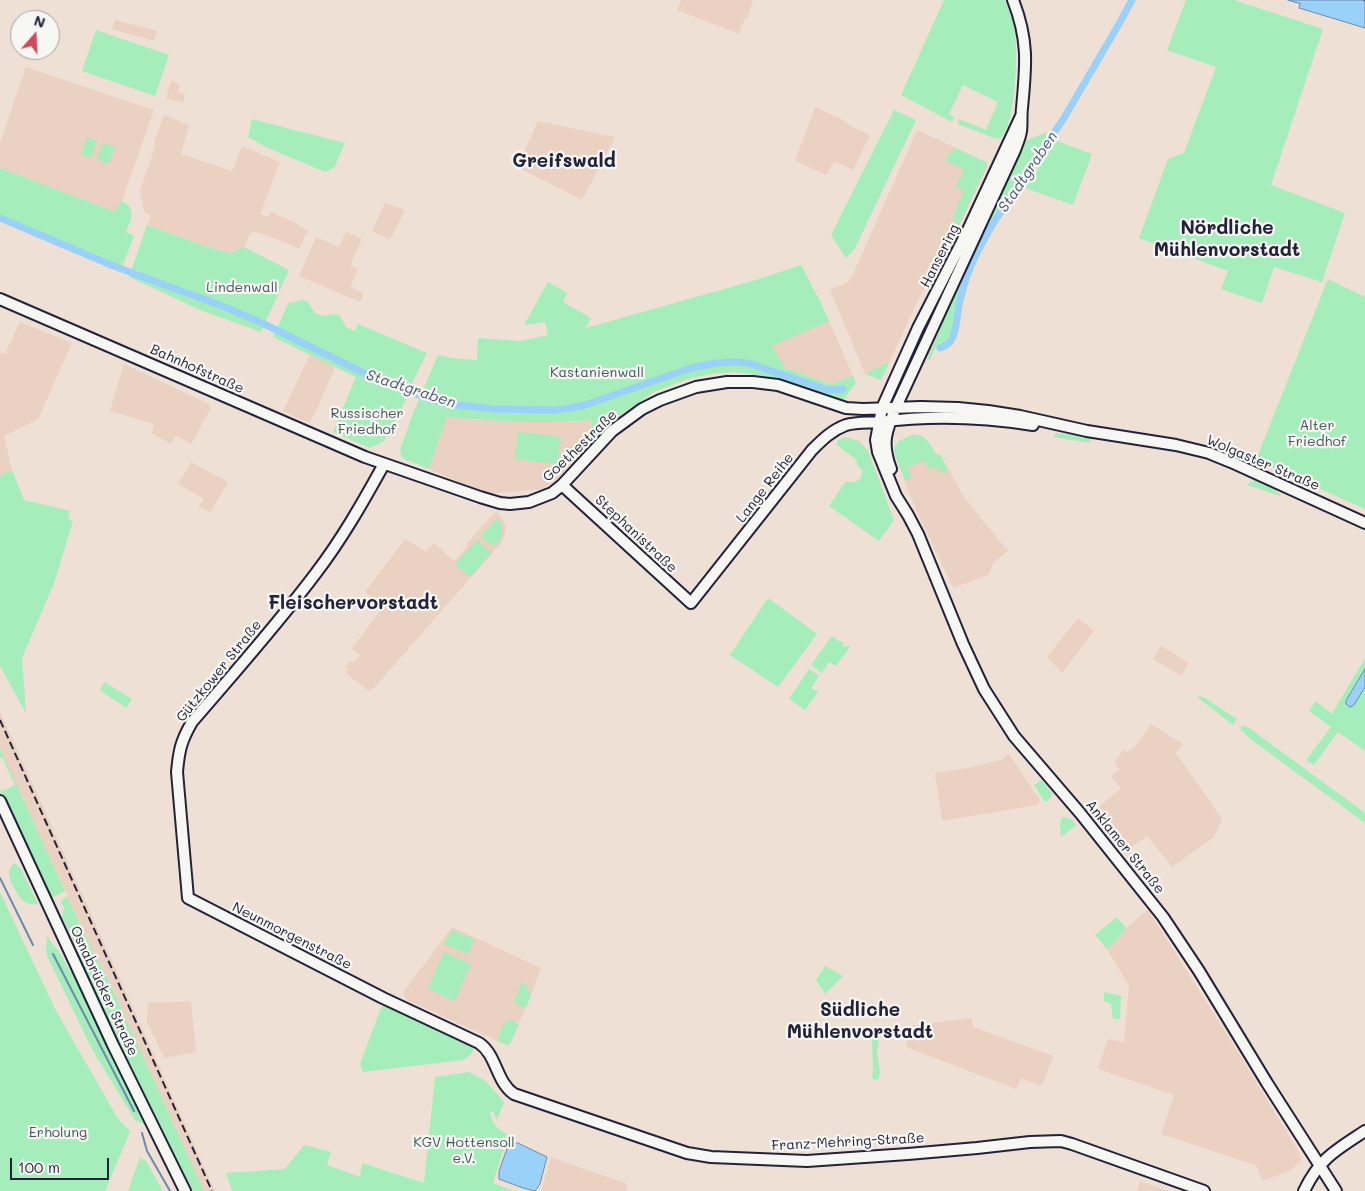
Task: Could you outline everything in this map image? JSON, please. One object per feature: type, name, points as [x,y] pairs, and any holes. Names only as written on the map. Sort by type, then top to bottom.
[{"type":"main road","name":"Hansering","points":[[890,420],[1015,150],[1021,130],[1026,75],[1025,43],[1019,14],[1013,0]]},
{"type":"main road","name":"Hansering","points":[[879,422],[882,408],[918,328],[967,232],[1021,116]]},
{"type":"main road","name":"Bahnhofstraße","points":[[0,299],[384,464]]},
{"type":"main road","name":"Goethestraße","points":[[384,464],[500,503],[520,503],[537,500],[552,493],[606,437],[642,409],[660,400],[696,387],[715,383],[753,382],[778,385],[846,408],[896,407]]},
{"type":"main road","name":"Wolgaster Straße","points":[[896,407],[958,408],[988,411],[1087,431],[1176,445],[1208,453],[1250,470],[1365,523]]},
{"type":"main road","name":"Wolgaster Straße","points":[[890,420],[982,419],[1047,428],[1087,431]]},
{"type":"main road","name":"Lange Reihe","points":[[691,603],[812,450],[824,438],[837,429],[848,425],[890,420]]},
{"type":"main road","name":"Anklamer Straße","points":[[890,420],[885,438],[889,465],[979,679],[1014,736],[1080,813],[1163,917],[1199,971],[1336,1191]]},
{"type":"main road","name":"Anklamer Straße","points":[[879,422],[876,440],[878,452],[896,496],[908,514]]},
{"type":"main road","name":"Gützkower Straße","points":[[188,898],[177,772],[178,754],[183,736],[192,722],[274,626],[316,573],[347,529],[384,464]]},
{"type":"main road","name":"Stephanistraße","points":[[562,484],[691,603]]},
{"type":"main road","name":"Osnabrücker Straße","points":[[0,801],[113,1045],[185,1191]]},
{"type":"main road","name":"Neunmorgenstraße","points":[[188,898],[383,998]]},
{"type":"main road","name":"Franz-Mehring-Straße","points":[[383,998],[483,1046],[487,1049],[504,1085],[514,1094],[688,1154],[711,1157],[807,1161],[1061,1141],[1204,1191]]},
{"type":"main road","points":[[1304,1191],[1312,1174],[1320,1164],[1335,1151],[1365,1131]]},
{"type":"shaded area","points":[[681,0],[753,0],[739,34],[677,10]]},
{"type":"shaded area","points":[[115,20],[157,31],[154,41],[112,29]]},
{"type":"shaded area","points":[[26,67],[154,110],[122,201],[120,201],[116,212],[0,168],[0,143]]},
{"type":"shaded area","points":[[171,81],[180,84],[178,92],[185,94],[183,103],[166,98]]},
{"type":"shaded area","points":[[815,107],[870,135],[853,170],[834,161],[826,175],[795,161]]},
{"type":"shaded area","points":[[164,115],[189,125],[181,154],[232,171],[242,146],[280,162],[260,214],[268,217],[271,212],[298,224],[308,231],[299,249],[252,231],[244,247],[232,253],[204,246],[148,225],[151,216],[144,211],[140,191]]},
{"type":"shaded area","points":[[538,121],[615,137],[582,200],[517,167]]},
{"type":"shaded area","points":[[917,130],[986,162],[987,168],[957,230],[919,298],[890,361],[865,374],[830,290],[848,282],[855,270]]},
{"type":"shaded area","points":[[385,203],[405,210],[390,240],[372,231]]},
{"type":"shaded area","points":[[346,232],[362,239],[350,265],[358,269],[350,287],[364,293],[360,302],[299,276],[316,237],[339,247]]},
{"type":"shaded area","points":[[829,321],[853,376],[832,384],[784,368],[772,346]]},
{"type":"shaded area","points":[[20,322],[72,343],[38,419],[4,436],[12,470],[0,476],[0,353],[5,354]]},
{"type":"shaded area","points":[[310,354],[335,367],[309,423],[283,411]]},
{"type":"shaded area","points":[[124,364],[209,404],[211,408],[191,444],[176,435],[171,444],[152,433],[154,424],[110,411]]},
{"type":"shaded area","points":[[447,417],[480,420],[571,422],[591,420],[593,440],[558,479],[542,489],[494,493],[483,492],[429,469]]},
{"type":"shaded area","points":[[912,435],[925,438],[937,455],[940,454],[963,495],[1008,551],[995,561],[988,575],[953,588],[924,528],[894,452],[899,441]]},
{"type":"shaded area","points":[[191,462],[228,482],[210,513],[199,506],[204,499],[178,484]]},
{"type":"shaded area","points":[[496,511],[506,526],[502,542],[373,689],[371,691],[367,690],[346,673],[349,670],[345,667],[351,661],[353,663],[360,655],[352,648],[384,606],[365,592],[405,539],[426,552],[434,543],[454,561],[468,546],[466,544]]},
{"type":"shaded area","points":[[1078,618],[1094,631],[1062,673],[1047,657]]},
{"type":"shaded area","points":[[1161,646],[1189,663],[1181,676],[1153,659]]},
{"type":"shaded area","points":[[0,712],[215,1191],[204,1191],[0,748]]},
{"type":"shaded area","points":[[1151,724],[1183,744],[1176,753],[1222,819],[1214,837],[1172,867],[1149,838],[1146,837],[1124,852],[1092,813],[1121,788],[1111,776],[1119,770],[1114,762],[1123,750],[1127,752],[1133,749]]},
{"type":"shaded area","points":[[1009,754],[1040,800],[1038,805],[942,821],[935,773],[1001,760]]},
{"type":"shaded area","points":[[1148,910],[1300,1154],[1300,1162],[1289,1171],[1262,1181],[1257,1166],[1161,1134],[1174,1095],[1098,1069],[1108,1039],[1124,1042],[1129,986],[1107,949],[1119,938],[1126,928]]},
{"type":"shaded area","points":[[452,927],[541,968],[509,1045],[407,1000],[403,993]]},
{"type":"shaded area","points":[[191,1001],[196,1052],[164,1058],[147,1022],[148,1003]]},
{"type":"shaded area","points":[[972,1018],[973,1027],[1053,1056],[1042,1086],[1021,1078],[1016,1089],[906,1047],[909,1026]]},
{"type":"shaded area","points":[[551,1157],[628,1184],[626,1191],[541,1191]]},
{"type":"shaded area","points":[[1140,1181],[1169,1191],[1137,1191]]},
{"type":"green space","points":[[944,0],[1005,0],[1014,30],[1016,73],[1009,121],[1005,132],[999,139],[958,124],[959,119],[986,130],[998,102],[963,85],[949,114],[954,117],[952,122],[901,95]]},
{"type":"green space","points":[[1186,0],[1234,0],[1323,29],[1271,185],[1345,213],[1322,282],[1274,267],[1262,303],[1221,289],[1228,271],[1139,238],[1168,159],[1184,153],[1216,67],[1167,50]]},
{"type":"green space","points":[[96,30],[169,55],[155,96],[82,71]]},
{"type":"green space","points":[[894,110],[916,120],[855,248],[846,258],[831,235]]},
{"type":"green space","points":[[252,119],[345,143],[334,168],[325,172],[266,147],[248,137]]},
{"type":"green space","points":[[1045,133],[1048,135],[994,219],[967,272],[953,334],[950,339],[935,348],[930,360],[927,359],[939,332],[941,320],[1020,143]]},
{"type":"green space","points":[[87,137],[97,141],[91,158],[81,154]]},
{"type":"green space","points":[[1057,141],[1092,154],[1073,205],[1025,188]]},
{"type":"green space","points":[[103,143],[115,147],[109,164],[97,160]]},
{"type":"green space","points":[[955,148],[986,162],[987,165],[959,225],[954,222],[956,218],[953,216],[964,191],[956,187],[964,169],[946,161],[950,151],[953,152]]},
{"type":"green space","points":[[0,168],[116,212],[120,201],[126,204],[132,214],[126,232],[134,236],[120,272],[0,220]]},
{"type":"green space","name":"Lindenwall","points":[[147,225],[204,246],[231,253],[244,247],[289,270],[261,332],[200,310],[129,277]]},
{"type":"green space","name":"Kastanienwall","points":[[801,265],[829,321],[772,346],[785,368],[831,384],[853,376],[856,383],[843,401],[794,384],[763,376],[735,372],[712,374],[688,379],[654,392],[605,425],[593,440],[591,420],[519,422],[447,417],[429,469],[402,458],[400,450],[438,355],[477,360],[478,338],[521,341],[548,335],[545,322],[524,325],[548,282],[567,293],[563,302],[591,318],[586,328],[756,280]]},
{"type":"green space","name":"Alter Friedhof","points":[[1328,279],[1365,297],[1365,509],[1256,460]]},
{"type":"green space","name":"Lindenwall","points":[[303,300],[308,302],[315,313],[323,316],[335,314],[340,316],[346,327],[355,331],[358,324],[427,353],[402,408],[384,441],[370,448],[333,432],[356,377],[273,337],[289,302]]},
{"type":"green space","points":[[890,361],[881,380],[865,374]]},
{"type":"green space","points":[[518,432],[561,437],[558,464],[515,459]]},
{"type":"green space","points":[[1056,433],[1091,437],[1090,443],[1053,437]]},
{"type":"green space","points":[[912,435],[921,436],[927,440],[937,455],[940,454],[948,470],[941,473],[937,466],[929,470],[924,460],[907,468],[912,478],[905,480],[894,448],[899,441]]},
{"type":"green space","points":[[845,437],[859,441],[868,451],[894,520],[879,541],[829,506],[846,481],[858,481],[862,474],[862,470],[856,464],[858,461],[837,445],[838,440]]},
{"type":"green space","points":[[12,470],[24,500],[70,511],[68,519],[73,521],[54,583],[22,658],[26,713],[0,666],[0,476]]},
{"type":"green space","points":[[1255,480],[1277,489],[1276,492],[1281,494],[1280,496],[1247,485]]},
{"type":"green space","points":[[497,518],[502,527],[502,533],[499,543],[491,545],[481,536]]},
{"type":"green space","points":[[477,540],[491,553],[470,577],[455,564]]},
{"type":"green space","points":[[768,598],[817,634],[778,687],[730,655]]},
{"type":"green space","points":[[832,636],[843,642],[843,646],[850,647],[836,666],[829,662],[822,673],[811,665]]},
{"type":"green space","points":[[1365,658],[1365,669],[1354,705],[1365,687],[1365,751],[1338,732],[1314,765],[1306,760],[1331,727],[1309,711],[1316,701],[1332,714]]},
{"type":"green space","points":[[809,669],[819,676],[811,688],[818,692],[805,710],[789,699]]},
{"type":"green space","points":[[104,682],[132,699],[126,708],[100,690]]},
{"type":"green space","points":[[1198,696],[1205,698],[1237,719],[1233,725],[1198,698]]},
{"type":"green space","points":[[1243,726],[1248,727],[1365,813],[1365,823],[1249,738],[1241,730]]},
{"type":"green space","points":[[0,748],[65,891],[51,898],[0,795],[2,788],[3,791],[15,785],[2,757],[0,758]]},
{"type":"green space","points":[[1041,780],[1052,793],[1052,796],[1047,801],[1044,801],[1034,785]]},
{"type":"green space","points":[[1062,817],[1071,819],[1076,825],[1061,837],[1060,823]]},
{"type":"green space","points":[[15,863],[21,869],[38,904],[30,904],[23,901],[14,888],[9,873]]},
{"type":"green space","name":"Erholung","points":[[0,892],[56,1011],[117,1117],[130,1132],[105,1191],[0,1191]]},
{"type":"green space","points":[[67,896],[106,975],[204,1191],[189,1191],[87,980],[79,957],[81,955],[62,917],[64,908],[61,901]]},
{"type":"green space","points":[[1117,917],[1126,928],[1119,938],[1107,949],[1095,935]]},
{"type":"green space","points":[[452,930],[474,939],[468,954],[444,944]]},
{"type":"green space","points":[[47,936],[62,956],[70,972],[72,971],[82,986],[149,1128],[135,1120],[92,1049],[48,958],[46,949]]},
{"type":"green space","points":[[444,952],[471,964],[455,1001],[428,989]]},
{"type":"green space","points":[[825,966],[843,976],[825,994],[816,980]]},
{"type":"green space","points":[[522,981],[531,995],[526,1008],[515,1001]]},
{"type":"green space","points":[[1104,992],[1121,996],[1120,1019],[1113,1019],[1111,1004],[1104,1001]]},
{"type":"green space","points":[[385,1004],[474,1046],[472,1052],[464,1060],[363,1072],[360,1064],[381,1008]]},
{"type":"green space","points":[[510,1020],[519,1024],[508,1045],[497,1041],[505,1022]]},
{"type":"green space","points":[[872,1038],[879,1039],[877,1052],[880,1072],[878,1080],[872,1079]]},
{"type":"green space","name":"KGV Hottensoll e.V.","points":[[469,1072],[485,1081],[504,1102],[497,1120],[493,1111],[490,1112],[491,1118],[499,1129],[516,1138],[505,1145],[493,1183],[515,1191],[232,1191],[226,1173],[285,1169],[304,1145],[331,1152],[327,1165],[360,1177],[362,1163],[424,1183],[435,1077]]},
{"type":"green space","points":[[140,1157],[146,1161],[163,1191],[128,1191]]},
{"type":"water","points":[[1288,0],[1365,0],[1365,28],[1299,8],[1300,4]]},
{"type":"water","points":[[1365,669],[1365,687],[1354,705],[1350,707],[1346,704],[1346,701]]},
{"type":"water","points":[[518,1143],[547,1157],[540,1184],[535,1191],[499,1179],[499,1171],[508,1146]]},
{"type":"waterway","name":"Stadtgraben","points":[[940,348],[950,342],[954,334],[964,287],[975,257],[985,238],[1064,118],[1132,0]]},
{"type":"waterway","name":"Stadtgraben","points":[[0,218],[111,265],[220,305],[262,323],[372,377],[429,399],[448,404],[493,409],[555,410],[570,408],[585,405],[691,368],[734,362],[748,363],[828,390],[843,389]]},
{"type":"waterway","points":[[0,878],[33,945]]},
{"type":"waterway","points":[[53,954],[134,1111]]},
{"type":"waterway","points":[[142,1133],[147,1151],[170,1191]]},
{"type":"railway","points":[[0,720],[212,1191]]},
{"type":"district","name":"Greifswald","points":[[564,161]]},
{"type":"district","name":"Nördliche Mühlenvorstadt","points":[[1227,239]]},
{"type":"district","name":"Fleischervorstadt","points":[[353,603]]},
{"type":"district","name":"Südliche Mühlenvorstadt","points":[[860,1021]]},
{"type":"park label","name":"Russischer Friedhof","points":[[367,422]]}]
